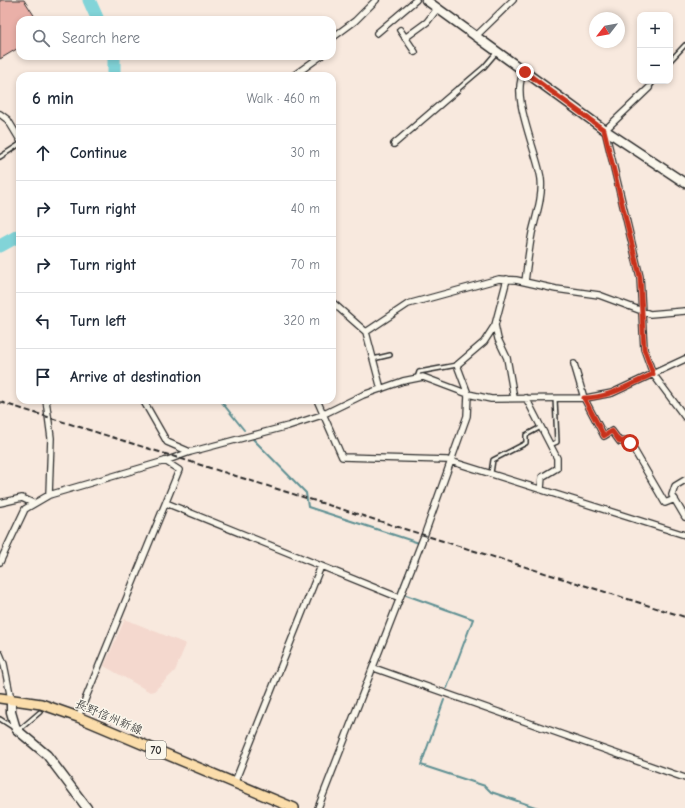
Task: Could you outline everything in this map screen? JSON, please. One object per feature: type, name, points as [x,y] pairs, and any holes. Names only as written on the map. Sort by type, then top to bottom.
[{"type":"main road","name":"長野信州新線","points":[[0,698],[41,704],[78,717],[294,808]]},
{"type":"street","points":[[336,35],[355,21],[376,0]]},
{"type":"street","points":[[377,33],[416,0]]},
{"type":"street","points":[[426,0],[496,53],[525,72],[604,130],[685,183]]},
{"type":"street","points":[[475,37],[514,0]]},
{"type":"street","points":[[405,38],[427,22],[437,9]]},
{"type":"street","points":[[400,30],[415,52]]},
{"type":"street","points":[[299,72],[315,60]]},
{"type":"street","points":[[525,72],[520,78],[518,89],[526,127],[541,179],[541,194],[525,282]]},
{"type":"street","points":[[604,130],[649,88]]},
{"type":"street","points":[[394,144],[457,90]]},
{"type":"street","points":[[0,114],[8,120],[16,133]]},
{"type":"street","points":[[604,130],[640,277],[644,349],[653,374],[685,417]]},
{"type":"street","points":[[366,332],[408,304],[500,279],[599,295],[641,309],[650,314],[685,311]]},
{"type":"street","points":[[318,808],[374,668],[452,461],[467,416],[468,394],[457,365],[484,342],[495,325],[507,279]]},
{"type":"street","points":[[336,306],[366,332],[381,389]]},
{"type":"street","points":[[495,325],[498,339],[507,358],[514,398]]},
{"type":"street","points":[[0,562],[25,509],[48,495],[165,461],[190,452],[288,426],[322,415],[403,381],[423,377],[468,394],[491,399],[602,397],[685,359]]},
{"type":"street","points":[[574,364],[584,398],[604,436],[612,431],[620,442],[627,440],[665,504],[675,499]]},
{"type":"street","points":[[526,398],[557,458],[557,468],[542,477],[540,489]]},
{"type":"street","points":[[47,404],[52,438],[48,495]]},
{"type":"street","points":[[145,404],[167,442],[190,452]]},
{"type":"street","points":[[318,404],[342,457],[452,461],[685,535]]},
{"type":"street","points":[[78,717],[179,470],[165,461]]},
{"type":"street","points":[[685,480],[674,488],[672,495],[685,517]]},
{"type":"street","points":[[0,503],[22,498],[33,503]]},
{"type":"street","points":[[166,504],[400,598]]},
{"type":"street","points":[[234,784],[321,566]]},
{"type":"street","points":[[0,654],[4,664],[11,699],[11,712],[17,730],[47,755],[87,808]]},
{"type":"street","points":[[374,668],[685,778]]},
{"type":"lane","points":[[673,58],[685,45]]},
{"type":"lane","points":[[457,90],[484,67],[496,53]]},
{"type":"lane","points":[[649,88],[652,84]]},
{"type":"lane","points":[[0,157],[16,147]]},
{"type":"lane","points":[[373,359],[390,355]]},
{"type":"lane","points":[[417,378],[419,372],[457,365]]},
{"type":"lane","points":[[550,445],[557,442],[555,398]]},
{"type":"lane","points":[[491,473],[494,460],[526,443],[526,435],[541,427]]},
{"type":"lane","points":[[0,719],[17,730],[40,712]]},
{"type":"shaded area","points":[[125,619],[186,644],[175,671],[154,691],[150,692],[104,666]]},
{"type":"building","points":[[0,0],[24,0],[34,16],[16,16],[16,49],[0,59]]},
{"type":"waterway","points":[[89,0],[96,16]]},
{"type":"waterway","points":[[114,60],[114,72]]},
{"type":"waterway","points":[[0,246],[16,237]]},
{"type":"waterway","points":[[223,404],[244,430]]},
{"type":"waterway","points":[[253,439],[306,493],[308,507],[419,543],[418,545]]},
{"type":"waterway","points":[[399,592],[411,562]]},
{"type":"waterway","points":[[406,595],[473,619],[447,688]]},
{"type":"waterway","points":[[444,700],[421,765],[485,786],[491,792],[538,808]]},
{"type":"railway","points":[[0,402],[685,617]]},
{"type":"route","points":[[525,72],[604,130],[640,277],[644,349],[653,374],[602,397],[584,398],[604,436],[612,431],[620,442],[627,440],[630,443]]}]
